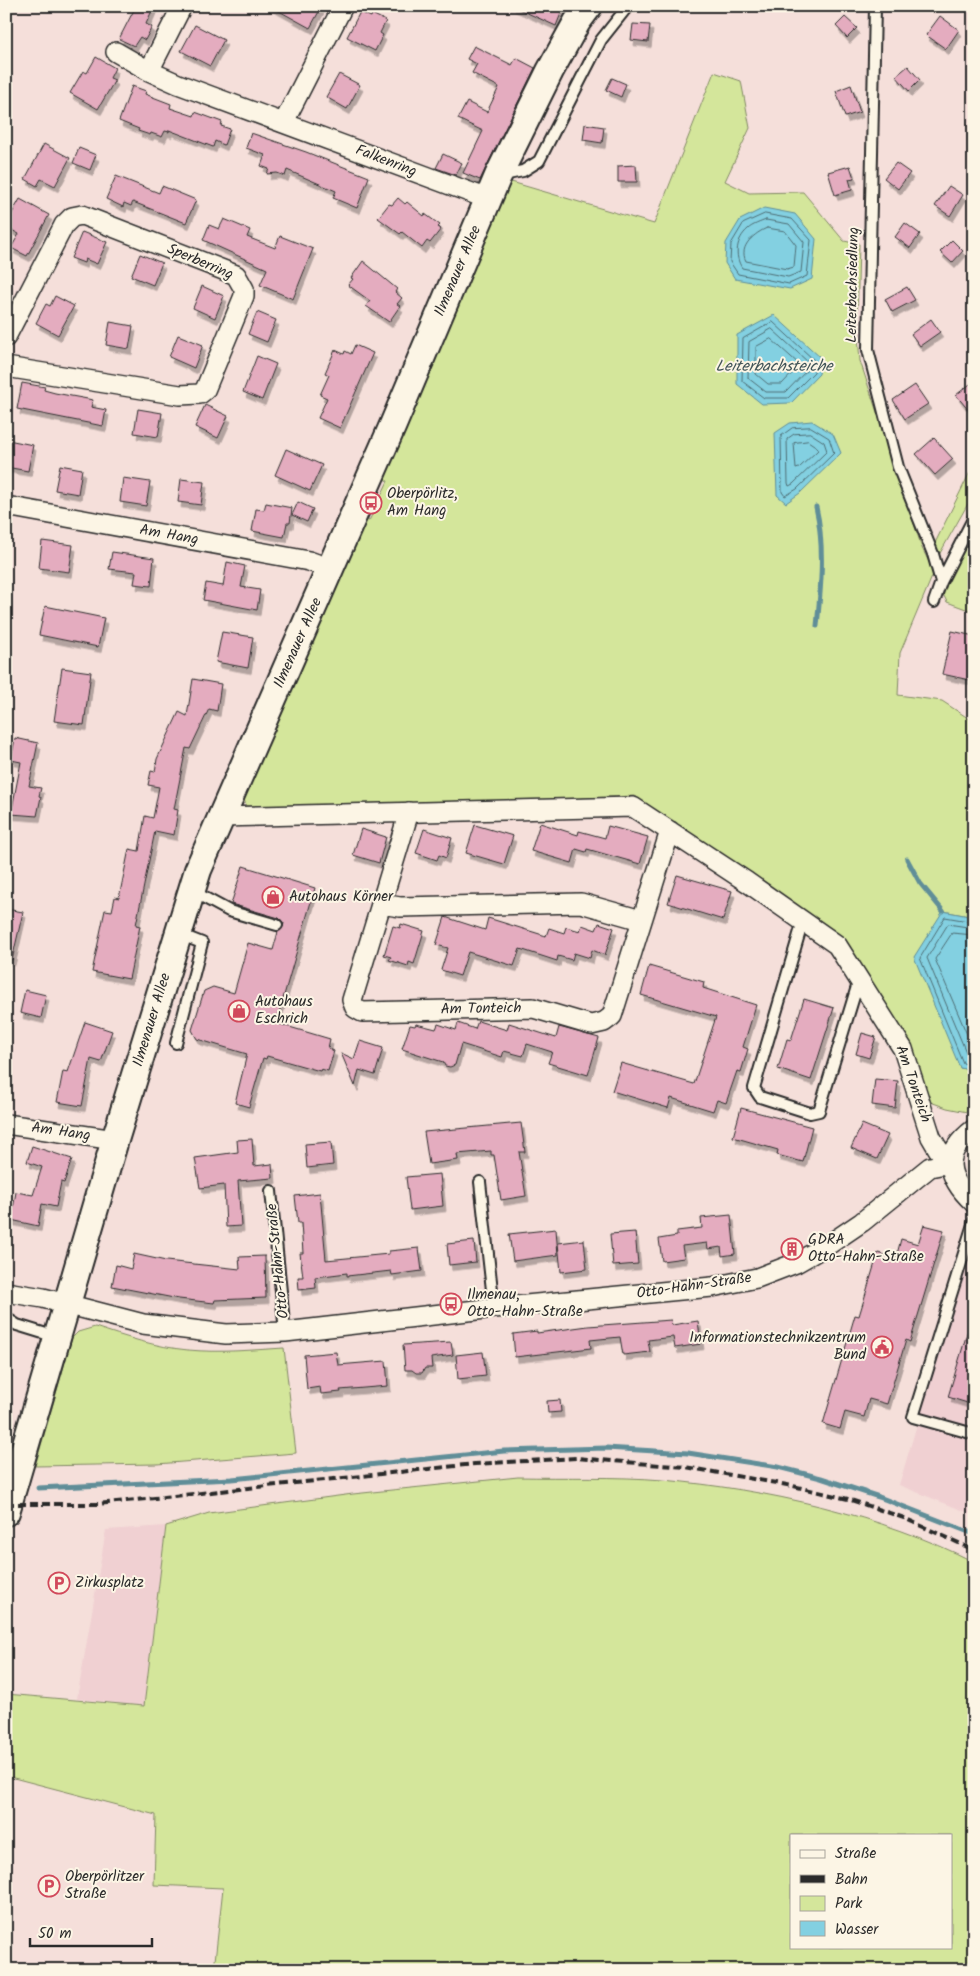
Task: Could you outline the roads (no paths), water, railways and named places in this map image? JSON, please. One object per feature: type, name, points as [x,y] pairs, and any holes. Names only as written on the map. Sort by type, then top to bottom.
[{"type":"street","points":[[149,71],[182,6]]},
{"type":"street","points":[[284,122],[343,6]]},
{"type":"street","name":"Ilmenauer Allee","points":[[6,1512],[115,1140],[191,891],[221,817],[331,569],[493,188],[550,71],[577,22],[589,6]]},
{"type":"street","name":"Falkenring","points":[[116,52],[149,71],[178,84],[284,122],[493,188]]},
{"type":"street","name":"Sperberring","points":[[6,337],[64,225],[72,218],[82,215],[236,275],[244,289],[244,296],[205,390],[200,394],[180,395],[6,367]]},
{"type":"street","name":"Am Hang","points":[[6,506],[299,559],[331,569]]},
{"type":"street","name":"Am Tonteich","points":[[221,817],[633,807],[836,945],[903,1049],[931,1137],[950,1163],[954,1181],[974,1203]]},
{"type":"street","name":"Am Tonteich","points":[[409,812],[352,1000],[354,1008],[362,1012],[533,1008],[591,1025],[604,1022],[612,1016],[670,831]]},
{"type":"street","points":[[381,904],[400,906],[581,903],[641,920]]},
{"type":"street","name":"Am Hang","points":[[6,1124],[115,1140]]},
{"type":"street","points":[[950,1163],[956,1145],[974,1129]]},
{"type":"street","name":"Otto-Hahn-Straße","points":[[67,1304],[143,1324],[226,1334],[285,1332],[712,1286],[764,1275],[796,1263],[862,1222],[930,1167],[950,1163]]},
{"type":"street","points":[[6,1292],[67,1304]]},
{"type":"lane","points":[[493,188],[539,161],[601,40],[628,6]]},
{"type":"lane","name":"Leiterbachsiedlung","points":[[875,6],[868,350],[898,467],[933,554],[941,582]]},
{"type":"lane","points":[[934,602],[941,582],[974,517]]},
{"type":"lane","points":[[191,891],[229,911],[277,925]]},
{"type":"lane","points":[[803,921],[754,1088],[760,1098],[810,1113],[819,1111],[859,980]]},
{"type":"lane","points":[[176,1043],[202,943],[178,933]]},
{"type":"lane","points":[[480,1182],[494,1308]]},
{"type":"lane","name":"Otto-Hahn-Straße","points":[[272,1191],[285,1332]]},
{"type":"lane","points":[[974,1221],[913,1417],[974,1434]]},
{"type":"lane","points":[[6,1318],[17,1325],[57,1338]]},
{"type":"water","points":[[764,208],[795,214],[816,239],[812,279],[790,289],[735,279],[725,263],[726,243],[740,220]]},
{"type":"water","name":"Leiterbachsteiche","points":[[774,315],[821,358],[819,374],[791,403],[762,404],[737,384],[737,335]]},
{"type":"water","points":[[812,421],[833,434],[841,453],[800,493],[786,503],[777,495],[775,433],[790,423]]},
{"type":"water","points":[[943,911],[974,917],[974,1071],[960,1068],[914,957]]},
{"type":"waterway","points":[[816,507],[821,537],[821,581],[817,626]]},
{"type":"waterway","points":[[907,859],[920,883],[943,911]]},
{"type":"waterway","points":[[38,1488],[232,1479],[504,1451],[606,1448],[688,1453],[778,1467],[821,1478],[879,1497],[974,1534]]},
{"type":"railway","points":[[6,1504],[98,1504],[475,1464],[577,1458],[685,1467],[793,1486],[848,1499],[904,1518],[974,1550]]},
{"type":"place","name":"Oberpörlitz, Am Hang","points":[[371,503]]},
{"type":"place","name":"Autohaus Körner","points":[[273,897]]},
{"type":"place","name":"Autohaus Eschrich","points":[[239,1011]]},
{"type":"place","name":"GDRA Otto-Hahn-Straße","points":[[792,1249]]},
{"type":"place","name":"Ilmenau, Otto-Hahn-Straße","points":[[451,1304]]},
{"type":"place","name":"Informationstechnikzentrum Bund","points":[[882,1347]]},
{"type":"place","name":"Zirkusplatz","points":[[59,1583]]},
{"type":"place","name":"Oberpörlitzer Straße","points":[[49,1886]]}]
